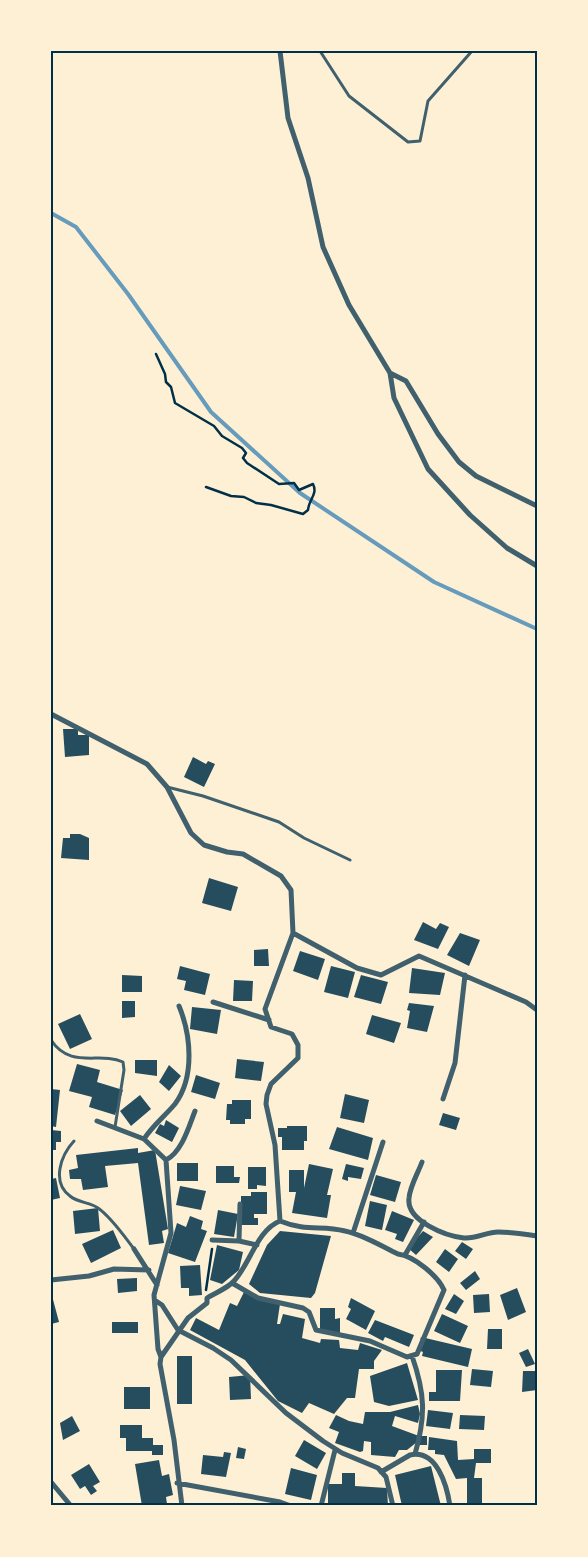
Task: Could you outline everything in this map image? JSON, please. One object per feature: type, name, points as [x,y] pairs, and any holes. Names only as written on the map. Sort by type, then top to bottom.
[{"type":"street","points":[[280,51],[288,118],[308,178],[323,247],[349,305],[390,373],[394,398],[428,470],[470,515],[507,548],[537,566]]},
{"type":"street","points":[[390,373],[406,381],[438,434],[459,462],[476,476],[537,506]]},
{"type":"street","points":[[51,714],[147,764],[167,787],[191,833],[204,845],[226,852],[243,854],[281,876],[291,890],[293,933],[265,1008],[271,1027],[292,1034],[298,1045],[298,1058],[270,1084],[266,1104],[275,1145],[280,1221]]},
{"type":"street","points":[[293,933],[357,968],[381,975],[420,956],[526,1002],[537,1010]]},
{"type":"street","points":[[443,1099],[455,1063],[466,975]]},
{"type":"street","points":[[213,1002],[269,1020]]},
{"type":"street","points":[[144,1139],[153,1124],[176,1102],[183,1089],[189,1046],[187,1028],[179,1006]]},
{"type":"street","points":[[166,1160],[172,1157],[195,1111]]},
{"type":"street","points":[[97,1121],[144,1139],[166,1160],[171,1233],[154,1295],[161,1357],[160,1364],[179,1476],[177,1483],[180,1488],[182,1506]]},
{"type":"street","points":[[353,1233],[383,1142]]},
{"type":"street","points":[[422,1162],[408,1197],[411,1210],[424,1222],[446,1233],[467,1238],[497,1232],[537,1236]]},
{"type":"street","points":[[239,1241],[240,1204]]},
{"type":"street","points":[[161,1357],[178,1330],[200,1306],[207,1303],[207,1298],[232,1283],[273,1224],[280,1221],[302,1229],[337,1229],[353,1233],[405,1255],[432,1273],[444,1290],[417,1354],[407,1357],[370,1340],[316,1330],[309,1312],[303,1308],[258,1298],[232,1283]]},
{"type":"street","points":[[405,1255],[424,1222]]},
{"type":"street","points":[[212,1240],[239,1241],[257,1245]]},
{"type":"street","points":[[134,1249],[157,1285]]},
{"type":"street","points":[[51,1280],[89,1276],[114,1269],[149,1270]]},
{"type":"street","points":[[156,1302],[162,1305],[178,1330],[213,1348],[231,1360],[286,1413],[336,1450],[386,1476],[393,1506]]},
{"type":"street","points":[[381,1472],[415,1454],[421,1432],[424,1409],[412,1356]]},
{"type":"street","points":[[321,1506],[336,1450]]},
{"type":"street","points":[[415,1454],[431,1461],[439,1469],[450,1506]]},
{"type":"street","points":[[51,1482],[72,1506]]},
{"type":"street","points":[[177,1483],[280,1502],[291,1506]]},
{"type":"lane","points":[[320,51],[349,96],[408,142],[414,142],[420,141],[428,101],[472,51]]},
{"type":"lane","points":[[167,787],[203,796],[279,822],[304,838],[350,860]]},
{"type":"lane","points":[[51,1040],[56,1047],[78,1058],[123,1062],[124,1070],[115,1127]]},
{"type":"lane","points":[[74,1142],[65,1153],[61,1164],[59,1176],[62,1187],[71,1197],[99,1209],[134,1249]]},
{"type":"path","points":[[156,354],[165,374],[166,382],[171,387],[175,403],[214,426],[222,436],[242,448],[246,453],[243,458],[247,463],[279,484],[294,483],[299,490],[313,484],[316,489],[309,502],[308,510],[302,514],[271,505],[256,504],[244,497],[206,487]]},
{"type":"path","points":[[207,1298],[207,1279],[212,1240]]},
{"type":"building","points":[[63,729],[78,729],[78,735],[89,735],[89,755],[65,757]]},
{"type":"building","points":[[193,757],[206,764],[208,761],[215,764],[204,787],[184,777]]},
{"type":"building","points":[[70,834],[80,834],[89,838],[89,860],[61,858],[63,838],[70,838]]},
{"type":"building","points":[[209,878],[238,887],[231,911],[202,903]]},
{"type":"building","points":[[423,922],[436,929],[440,923],[449,927],[438,949],[414,940]]},
{"type":"building","points":[[460,933],[480,940],[469,966],[447,955]]},
{"type":"building","points":[[268,949],[269,966],[254,966],[254,950]]},
{"type":"building","points":[[300,951],[325,959],[318,980],[293,971]]},
{"type":"building","points":[[180,966],[210,974],[205,995],[184,990],[186,981],[177,979]]},
{"type":"building","points":[[331,966],[355,972],[348,998],[324,992]]},
{"type":"building","points":[[412,968],[445,973],[440,995],[409,993]]},
{"type":"building","points":[[122,975],[142,976],[142,992],[122,992]]},
{"type":"building","points":[[361,975],[388,982],[381,1004],[354,997]]},
{"type":"building","points":[[234,980],[253,981],[252,1001],[233,1001]]},
{"type":"building","points":[[122,1001],[135,1001],[135,1017],[122,1018]]},
{"type":"building","points":[[409,1003],[434,1006],[427,1032],[407,1028],[410,1011],[407,1010]]},
{"type":"building","points":[[192,1007],[221,1010],[217,1034],[190,1029]]},
{"type":"building","points":[[80,1014],[92,1039],[70,1049],[58,1024]]},
{"type":"building","points":[[372,1015],[401,1023],[394,1043],[366,1034]]},
{"type":"building","points":[[237,1059],[264,1062],[261,1081],[235,1078]]},
{"type":"building","points":[[135,1060],[157,1060],[157,1076],[135,1073]]},
{"type":"building","points":[[77,1064],[100,1070],[97,1082],[123,1090],[115,1115],[89,1107],[92,1097],[69,1091]]},
{"type":"building","points":[[169,1065],[181,1076],[169,1091],[159,1082]]},
{"type":"building","points":[[196,1075],[220,1083],[215,1099],[191,1092]]},
{"type":"building","points":[[51,1089],[60,1090],[56,1127],[51,1126]]},
{"type":"building","points":[[345,1094],[369,1100],[364,1123],[340,1118]]},
{"type":"building","points":[[140,1095],[151,1109],[131,1126],[120,1111]]},
{"type":"building","points":[[232,1100],[251,1100],[251,1119],[245,1119],[245,1124],[230,1124],[230,1120],[226,1120],[227,1104],[232,1104]]},
{"type":"building","points":[[443,1113],[460,1118],[456,1130],[439,1125]]},
{"type":"building","points":[[166,1120],[179,1128],[172,1142],[155,1133],[160,1124],[164,1126]]},
{"type":"building","points":[[287,1126],[307,1126],[307,1141],[304,1141],[304,1150],[282,1150],[282,1137],[278,1137],[278,1128],[287,1128]]},
{"type":"building","points":[[337,1127],[373,1138],[368,1160],[329,1149]]},
{"type":"building","points":[[51,1130],[61,1131],[61,1142],[56,1142],[56,1150],[51,1150]]},
{"type":"building","points":[[138,1148],[138,1153],[155,1150],[168,1229],[162,1231],[164,1243],[149,1245],[138,1163],[105,1166],[108,1187],[83,1190],[81,1179],[70,1179],[69,1170],[78,1168],[76,1155]]},
{"type":"building","points":[[177,1163],[198,1163],[198,1181],[177,1181]]},
{"type":"building","points":[[309,1164],[333,1169],[327,1195],[331,1195],[327,1218],[292,1213],[296,1192],[289,1192],[289,1170],[304,1170],[304,1188]]},
{"type":"building","points":[[346,1164],[364,1168],[361,1179],[348,1177],[348,1181],[342,1179]]},
{"type":"building","points":[[216,1166],[234,1166],[234,1177],[240,1177],[239,1183],[216,1183]]},
{"type":"building","points":[[248,1167],[266,1167],[266,1186],[257,1185],[257,1189],[248,1189]]},
{"type":"building","points":[[376,1175],[401,1182],[395,1202],[370,1195]]},
{"type":"building","points":[[56,1178],[60,1198],[51,1200],[51,1179]]},
{"type":"building","points":[[180,1186],[206,1191],[201,1210],[176,1205]]},
{"type":"building","points":[[251,1192],[267,1192],[267,1214],[254,1214],[254,1218],[258,1218],[258,1225],[241,1225],[241,1196],[251,1196]]},
{"type":"building","points":[[370,1201],[387,1205],[382,1230],[365,1226]]},
{"type":"building","points":[[98,1208],[100,1231],[75,1234],[73,1211]]},
{"type":"building","points":[[218,1210],[238,1214],[234,1237],[214,1234]]},
{"type":"building","points":[[392,1211],[414,1220],[403,1242],[395,1239],[397,1234],[385,1230]]},
{"type":"building","points":[[190,1216],[203,1221],[201,1229],[207,1231],[195,1262],[168,1253],[177,1223],[186,1227]]},
{"type":"building","points":[[113,1230],[121,1248],[91,1263],[82,1244]]},
{"type":"building","points":[[280,1231],[331,1236],[315,1293],[311,1298],[260,1293],[249,1284],[267,1245]]},
{"type":"building","points":[[423,1231],[433,1237],[416,1255],[408,1248]]},
{"type":"building","points":[[462,1242],[473,1249],[466,1259],[455,1251]]},
{"type":"building","points":[[217,1245],[243,1252],[239,1270],[222,1284],[210,1280]]},
{"type":"building","points":[[445,1249],[458,1259],[449,1272],[436,1262]]},
{"type":"building","points":[[200,1265],[202,1295],[189,1296],[189,1288],[181,1288],[180,1266]]},
{"type":"building","points":[[475,1271],[480,1279],[466,1290],[460,1283]]},
{"type":"building","points":[[137,1278],[137,1291],[118,1293],[117,1279]]},
{"type":"building","points":[[517,1288],[526,1312],[508,1320],[500,1295]]},
{"type":"building","points":[[51,1292],[59,1322],[51,1324]]},
{"type":"building","points":[[244,1292],[280,1304],[277,1324],[280,1324],[283,1314],[305,1319],[302,1338],[320,1343],[321,1339],[339,1340],[340,1348],[358,1350],[360,1343],[382,1350],[374,1361],[374,1369],[359,1369],[355,1398],[347,1398],[334,1414],[309,1403],[302,1413],[278,1401],[245,1360],[190,1330],[196,1318],[219,1330],[230,1303],[237,1306]]},
{"type":"building","points":[[454,1294],[464,1301],[456,1314],[445,1309]]},
{"type":"building","points":[[489,1294],[490,1312],[474,1313],[473,1295]]},
{"type":"building","points":[[351,1298],[375,1311],[366,1330],[346,1319],[351,1309],[348,1307]]},
{"type":"building","points":[[320,1308],[335,1308],[335,1319],[340,1318],[340,1333],[320,1333]]},
{"type":"building","points":[[442,1314],[468,1326],[460,1343],[434,1331]]},
{"type":"building","points":[[375,1320],[414,1335],[409,1347],[385,1337],[383,1341],[368,1333]]},
{"type":"building","points":[[112,1322],[138,1322],[138,1333],[112,1333]]},
{"type":"building","points":[[488,1329],[502,1329],[502,1349],[487,1349]]},
{"type":"building","points":[[421,1337],[472,1349],[468,1367],[422,1356],[423,1352],[418,1350]]},
{"type":"building","points":[[528,1349],[535,1364],[526,1367],[519,1353]]},
{"type":"building","points":[[177,1356],[192,1356],[192,1404],[177,1404]]},
{"type":"building","points":[[407,1363],[418,1400],[389,1406],[374,1402],[370,1376]]},
{"type":"building","points":[[472,1369],[493,1371],[491,1387],[470,1385]]},
{"type":"building","points":[[436,1370],[462,1370],[460,1401],[429,1401],[429,1392],[436,1392]]},
{"type":"building","points":[[523,1371],[537,1371],[537,1390],[522,1392]]},
{"type":"building","points":[[250,1375],[251,1399],[230,1400],[229,1377]]},
{"type":"building","points":[[124,1387],[150,1387],[150,1409],[124,1409]]},
{"type":"building","points":[[418,1405],[420,1414],[418,1423],[395,1416],[392,1426],[419,1436],[417,1442],[407,1450],[399,1450],[395,1457],[371,1455],[371,1442],[364,1441],[363,1451],[360,1452],[335,1443],[339,1432],[329,1428],[336,1415],[349,1421],[363,1424],[365,1412],[390,1412]]},
{"type":"building","points":[[428,1410],[453,1413],[450,1429],[426,1426]]},
{"type":"building","points":[[460,1415],[485,1416],[484,1430],[459,1429]]},
{"type":"building","points":[[72,1416],[80,1431],[63,1440],[60,1423]]},
{"type":"building","points":[[120,1425],[142,1425],[142,1438],[153,1438],[153,1445],[163,1445],[163,1455],[152,1455],[152,1451],[126,1451],[126,1438],[120,1438]]},
{"type":"building","points":[[420,1436],[427,1436],[427,1445],[419,1445]]},
{"type":"building","points":[[429,1437],[457,1441],[458,1460],[474,1459],[474,1449],[491,1449],[491,1463],[476,1463],[474,1478],[482,1478],[482,1506],[467,1506],[467,1478],[456,1479],[444,1455],[435,1454],[435,1450],[428,1450]]},
{"type":"building","points":[[304,1440],[326,1453],[317,1469],[295,1456]]},
{"type":"building","points":[[238,1447],[246,1449],[244,1459],[236,1458]]},
{"type":"building","points":[[224,1452],[231,1453],[226,1477],[201,1474],[203,1455],[223,1457]]},
{"type":"building","points":[[159,1460],[162,1476],[169,1474],[173,1495],[166,1497],[167,1504],[142,1506],[135,1464]]},
{"type":"building","points":[[89,1464],[100,1482],[93,1486],[97,1491],[91,1495],[85,1486],[80,1489],[71,1475]]},
{"type":"building","points":[[431,1466],[441,1506],[402,1506],[395,1475]]},
{"type":"building","points":[[291,1468],[317,1475],[311,1500],[285,1494]]},
{"type":"building","points":[[342,1473],[355,1473],[355,1486],[387,1488],[388,1506],[328,1506],[328,1484],[342,1484]]},
{"type":"waterway","points":[[51,213],[76,227],[128,294],[211,412],[300,493],[434,582],[537,629]]}]
